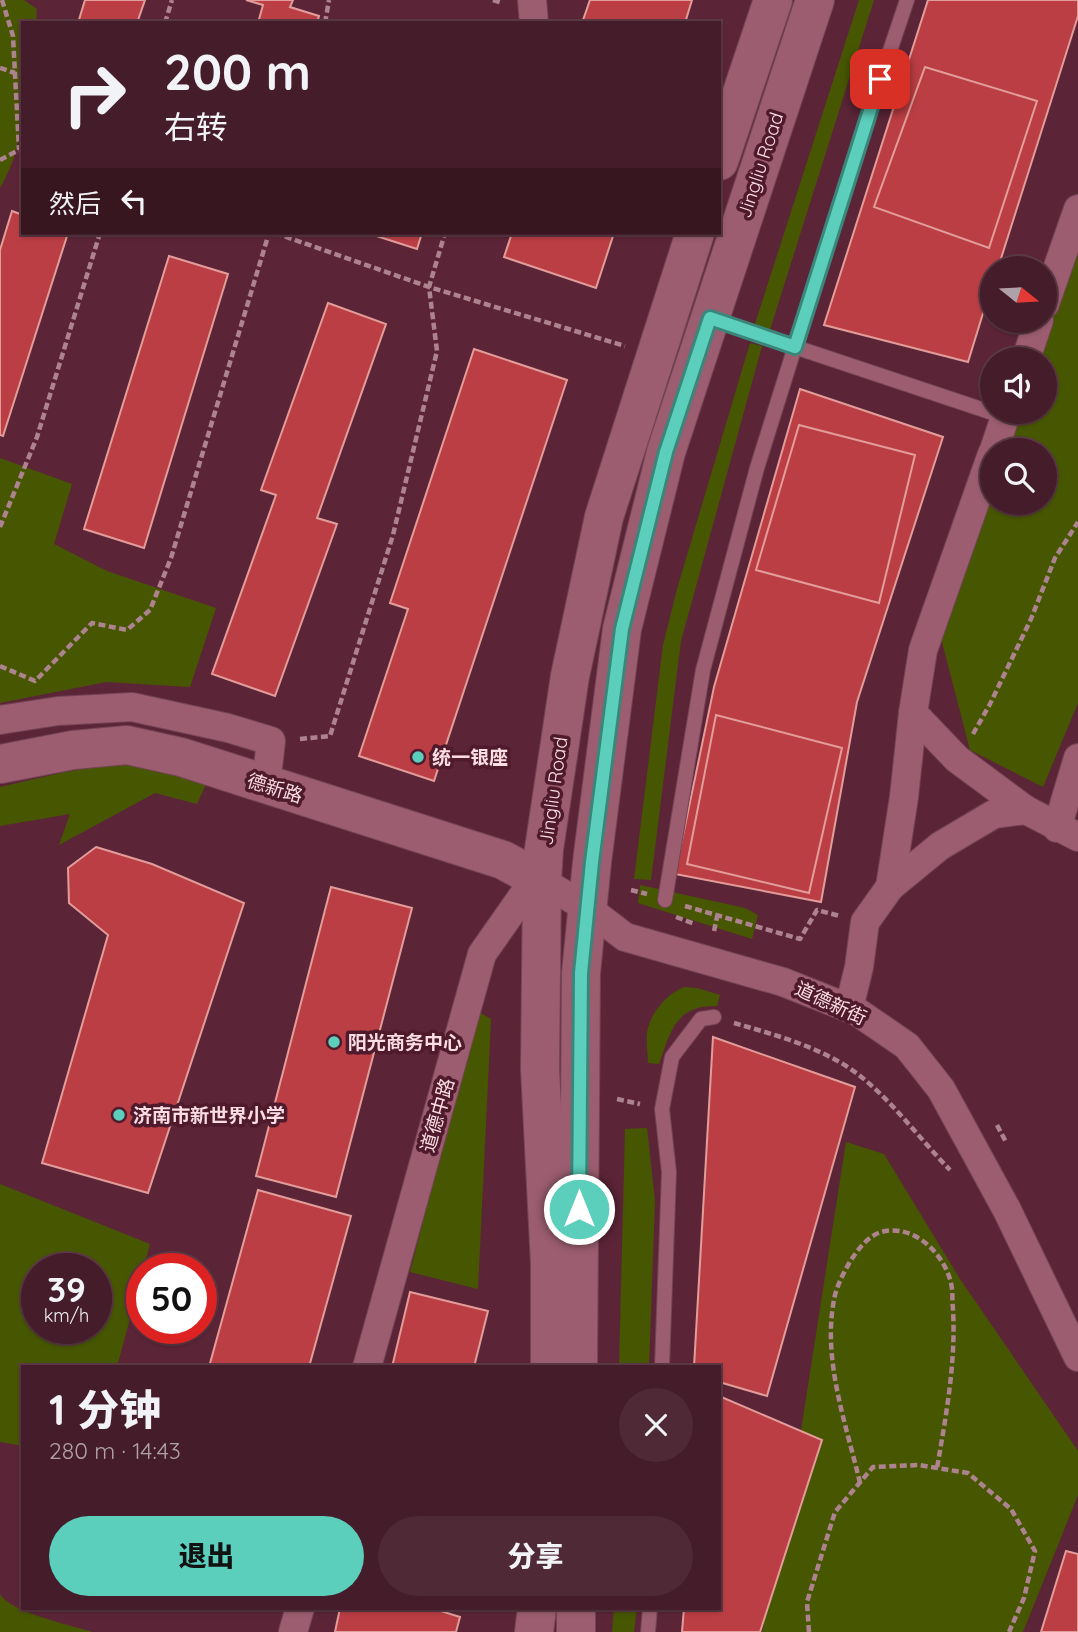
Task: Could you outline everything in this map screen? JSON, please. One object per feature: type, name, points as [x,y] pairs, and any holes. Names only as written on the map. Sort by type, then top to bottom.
[{"type":"main road","name":"Jingliu Road","points":[[721,155],[773,0]]},
{"type":"main road","name":"Jingliu Road","points":[[578,1365],[581,973],[622,629],[666,452],[815,0]]},
{"type":"main road","name":"Jingliu Road","points":[[550,1365],[550,1264],[540,1069],[544,849],[570,677],[604,517],[694,235]]},
{"type":"main road","name":"德新路","points":[[0,764],[73,750],[127,745],[181,757],[503,860],[542,881]]},
{"type":"main road","points":[[534,1632],[537,1610]]},
{"type":"main road","points":[[576,1610],[576,1632]]},
{"type":"street","points":[[532,0],[534,21]]},
{"type":"street","points":[[1057,269],[1078,209]]},
{"type":"street","points":[[890,887],[923,650],[980,489]]},
{"type":"street","points":[[0,720],[58,711],[132,707],[228,727],[271,741],[263,784]]},
{"type":"street","points":[[913,713],[957,759],[1026,810],[1067,832],[1078,758]]},
{"type":"street","points":[[849,1008],[859,967],[865,922],[890,887],[940,846],[994,814],[1026,810]]},
{"type":"street","name":"道德新街","points":[[542,881],[587,908],[625,937],[783,982],[849,1008],[908,1046],[941,1089],[1007,1210],[1078,1357]]},
{"type":"street","name":"道德中路","points":[[368,1365],[482,954],[522,898],[542,881]]},
{"type":"street","points":[[293,1632],[299,1610]]},
{"type":"lane","points":[[665,900],[704,670],[757,468],[907,0]]},
{"type":"lane","points":[[710,318],[980,406]]},
{"type":"lane","points":[[662,1365],[669,1172],[662,1109],[672,1057],[701,1019],[714,1017]]},
{"type":"lane","points":[[648,1632],[650,1610]]},
{"type":"path","points":[[0,160],[21,151],[13,36],[2,0]]},
{"type":"path","points":[[166,21],[172,0]]},
{"type":"path","points":[[326,21],[329,0]]},
{"type":"path","points":[[0,68],[15,73]]},
{"type":"path","points":[[0,527],[37,437],[99,235]]},
{"type":"path","points":[[0,666],[35,681],[93,623],[127,631],[149,610],[171,558],[268,235]]},
{"type":"path","points":[[281,235],[429,287],[635,349]]},
{"type":"path","points":[[271,741],[330,736],[393,535],[438,351],[429,287],[444,235]]},
{"type":"path","points":[[957,759],[990,704],[1031,618],[1055,558],[1078,522]]},
{"type":"path","points":[[631,890],[800,939],[817,910],[865,922]]},
{"type":"path","points":[[714,931],[717,917]]},
{"type":"path","points":[[714,1017],[785,1038],[859,1075],[953,1173]]},
{"type":"path","points":[[860,1483],[830,1345],[835,1297],[841,1277],[864,1243],[881,1233],[905,1233],[924,1240],[940,1259],[951,1282],[954,1322],[952,1359],[937,1468]]},
{"type":"path","points":[[809,1632],[807,1602],[835,1512],[873,1467],[919,1465],[968,1473],[1011,1509],[1035,1551],[1024,1598],[1009,1632]]},
{"type":"green space","points":[[0,0],[24,0],[37,9],[36,21],[21,21],[21,122],[10,169],[0,188]]},
{"type":"green space","points":[[859,0],[874,0],[769,333],[754,327]]},
{"type":"green space","points":[[1078,192],[1078,703],[1043,787],[970,750],[941,638],[980,510],[980,515],[1057,515],[1057,438],[1002,438],[1006,424],[1057,424],[1057,347],[1031,347],[1035,333],[1057,333],[1057,261]]},
{"type":"green space","points":[[750,343],[762,346],[681,641],[651,880],[634,879],[663,645]]},
{"type":"green space","points":[[0,458],[72,484],[54,544],[107,571],[216,608],[190,687],[106,682],[0,703]]},
{"type":"green space","points":[[126,762],[206,784],[197,804],[155,793],[59,845],[70,814],[0,826],[0,787]]},
{"type":"green space","points":[[640,885],[745,908],[758,915],[752,939],[638,903]]},
{"type":"green space","points":[[684,987],[720,995],[717,1006],[692,1010],[684,1015],[672,1030],[659,1064],[648,1063],[647,1037],[650,1021],[666,998]]},
{"type":"green space","points":[[477,1011],[491,1019],[478,1289],[410,1272]]},
{"type":"green space","points":[[647,1128],[655,1201],[649,1365],[619,1365],[625,1129]]},
{"type":"green space","points":[[846,1142],[884,1154],[960,1279],[1078,1451],[1078,1495],[1023,1632],[762,1632],[797,1456]]},
{"type":"green space","points":[[0,1184],[150,1244],[148,1253],[126,1253],[126,1333],[118,1365],[21,1365],[21,1446],[0,1442]]},
{"type":"green space","points":[[0,1594],[21,1610],[92,1632],[0,1632]]},
{"type":"green space","points":[[614,1610],[637,1610],[634,1632],[612,1632]]},
{"type":"building","points":[[85,0],[145,0],[138,21],[79,21]]},
{"type":"building","points":[[246,0],[293,0],[290,7],[319,16],[318,21],[259,21],[263,5]]},
{"type":"building","points":[[590,0],[692,0],[686,21],[583,21]]},
{"type":"building","points":[[928,0],[1078,0],[1078,16],[1002,256],[980,256],[980,323],[968,362],[824,325]]},
{"type":"building","points":[[925,67],[1037,101],[989,248],[874,207]]},
{"type":"building","points":[[12,211],[21,214],[21,235],[67,235],[3,436],[0,435],[0,250]]},
{"type":"building","points":[[373,235],[421,235],[417,249]]},
{"type":"building","points":[[511,235],[613,235],[596,288],[504,257]]},
{"type":"building","points":[[169,256],[228,274],[144,548],[84,529]]},
{"type":"building","points":[[328,303],[386,324],[317,518],[337,524],[275,696],[212,674],[276,495],[261,490]]},
{"type":"building","points":[[474,349],[567,380],[434,781],[359,756],[408,609],[390,603]]},
{"type":"building","points":[[800,389],[943,437],[857,702],[821,902],[675,874],[714,687]]},
{"type":"building","points":[[799,425],[915,455],[879,603],[756,570]]},
{"type":"building","points":[[716,715],[842,748],[809,893],[687,864]]},
{"type":"building","points":[[96,847],[152,864],[244,903],[148,1193],[42,1163],[108,935],[69,903],[68,868]]},
{"type":"building","name":"阳光商务中心","points":[[331,887],[412,908],[336,1197],[256,1176]]},
{"type":"building","points":[[713,1037],[855,1087],[767,1396],[721,1383],[721,1365],[694,1365]]},
{"type":"building","points":[[258,1190],[351,1216],[310,1365],[210,1365]]},
{"type":"building","points":[[410,1292],[488,1311],[474,1365],[392,1365]]},
{"type":"building","points":[[721,1397],[822,1440],[760,1632],[682,1632],[684,1610],[721,1610]]},
{"type":"building","points":[[1066,1551],[1078,1554],[1078,1632],[1041,1632]]},
{"type":"building","points":[[340,1610],[437,1610],[460,1617],[456,1632],[335,1632]]},
{"type":"place","name":"统一银座","points":[[418,757]]},
{"type":"place","name":"阳光商务中心","points":[[334,1042]]},
{"type":"place","name":"济南市新世界小学","points":[[119,1115]]},
{"type":"route","points":[[579,1209],[581,973],[592,862],[622,629],[666,452],[710,318],[795,347],[880,79]]}]
